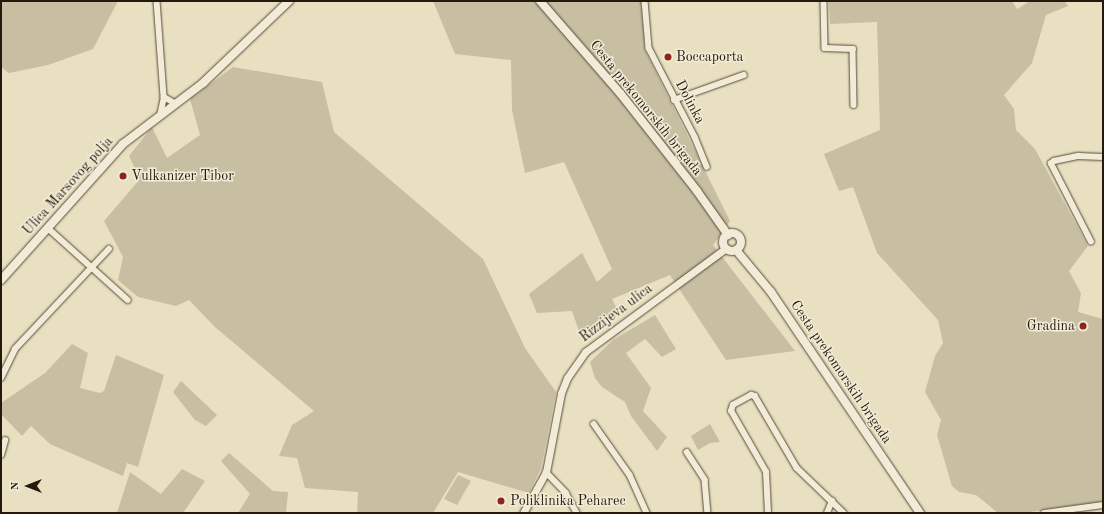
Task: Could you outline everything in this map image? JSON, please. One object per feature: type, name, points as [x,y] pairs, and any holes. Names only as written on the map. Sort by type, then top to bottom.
[{"type":"main road","name":"Ulica Marsovog polja","points":[[1,280],[49,229],[122,144],[217,71],[289,1]]},
{"type":"main road","name":"Cesta prekomorskih brigada","points":[[540,1],[620,93],[697,191],[728,235]]},
{"type":"main road","points":[[734,234],[739,238],[740,244],[736,250],[726,248],[724,240],[728,235],[734,234]]},
{"type":"main road","name":"Cesta prekomorskih brigada","points":[[736,250],[772,292],[920,513]]},
{"type":"street","points":[[157,1],[164,97],[160,116]]},
{"type":"street","name":"Dolinka","points":[[645,1],[649,48],[674,100],[696,137],[707,167]]},
{"type":"street","points":[[824,1],[824,48],[853,49],[854,105]]},
{"type":"street","points":[[674,100],[744,75]]},
{"type":"street","points":[[164,97],[176,104]]},
{"type":"street","points":[[1091,242],[1051,164],[1054,161],[1078,156],[1103,157]]},
{"type":"street","points":[[49,229],[128,300]]},
{"type":"street","name":"Rizzijeva ulica","points":[[523,513],[546,472],[561,393],[567,378],[585,352],[726,248]]},
{"type":"street","points":[[1,378],[16,349],[109,249]]},
{"type":"street","points":[[768,513],[766,472],[730,407],[751,394],[755,396],[797,468],[844,513]]},
{"type":"street","points":[[594,424],[630,475],[646,513]]},
{"type":"street","points":[[1,455],[5,441]]},
{"type":"street","points":[[686,452],[704,480],[708,513]]},
{"type":"street","points":[[546,472],[566,493],[577,513]]},
{"type":"street","points":[[827,513],[832,501]]},
{"type":"street","points":[[1044,513],[1103,505]]},
{"type":"shaded area","points":[[1,1],[118,1],[93,49],[48,65],[9,73],[1,67]]},
{"type":"shaded area","points":[[433,1],[641,1],[645,50],[730,221],[713,245],[795,351],[726,360],[670,275],[612,299],[619,313],[580,334],[572,311],[537,313],[529,294],[582,253],[597,282],[612,269],[564,162],[525,173],[512,110],[511,60],[455,54]]},
{"type":"shaded area","points":[[829,1],[1012,1],[1017,9],[1030,1],[1065,1],[1068,6],[1046,15],[1032,63],[1004,95],[1014,109],[1016,130],[1035,149],[1088,246],[1069,271],[1081,293],[1078,312],[1103,319],[1103,503],[1022,513],[998,513],[976,495],[959,492],[952,486],[937,435],[941,420],[925,392],[935,356],[943,343],[938,320],[877,253],[853,187],[839,191],[824,154],[880,130],[877,22],[830,24]]},
{"type":"shaded area","points":[[233,67],[322,82],[334,132],[483,259],[525,348],[556,392],[541,468],[529,493],[458,472],[433,513],[357,513],[358,492],[305,488],[297,458],[279,456],[292,425],[314,411],[215,327],[189,300],[176,306],[138,297],[118,280],[123,257],[104,221],[140,179],[129,156],[152,127],[167,158],[200,135],[190,99]]},
{"type":"shaded area","points":[[655,315],[676,349],[662,357],[645,339],[626,353],[651,388],[643,411],[667,437],[657,451],[631,416],[625,402],[602,387],[595,378],[590,362],[613,340]]},
{"type":"shaded area","points":[[72,344],[88,353],[80,388],[100,393],[104,391],[116,355],[164,375],[138,467],[127,463],[123,476],[50,444],[31,426],[22,436],[1,414],[1,403],[45,373]]},
{"type":"shaded area","points":[[181,381],[217,415],[206,426],[195,420],[173,392]]},
{"type":"shaded area","points":[[710,424],[720,442],[710,443],[698,450],[691,436]]},
{"type":"shaded area","points":[[229,453],[273,491],[288,492],[286,513],[238,513],[250,494],[221,461]]},
{"type":"shaded area","points":[[182,469],[205,481],[183,513],[117,513],[130,472],[161,494]]},
{"type":"shaded area","points":[[458,475],[471,481],[457,505],[444,499]]},
{"type":"place","name":"Boccaporta","points":[[668,57]]},
{"type":"place","name":"Vulkanizer Tibor","points":[[123,176]]},
{"type":"place","name":"Gradina","points":[[1083,326]]},
{"type":"place","name":"Poliklinika Peharec","points":[[501,501]]}]
